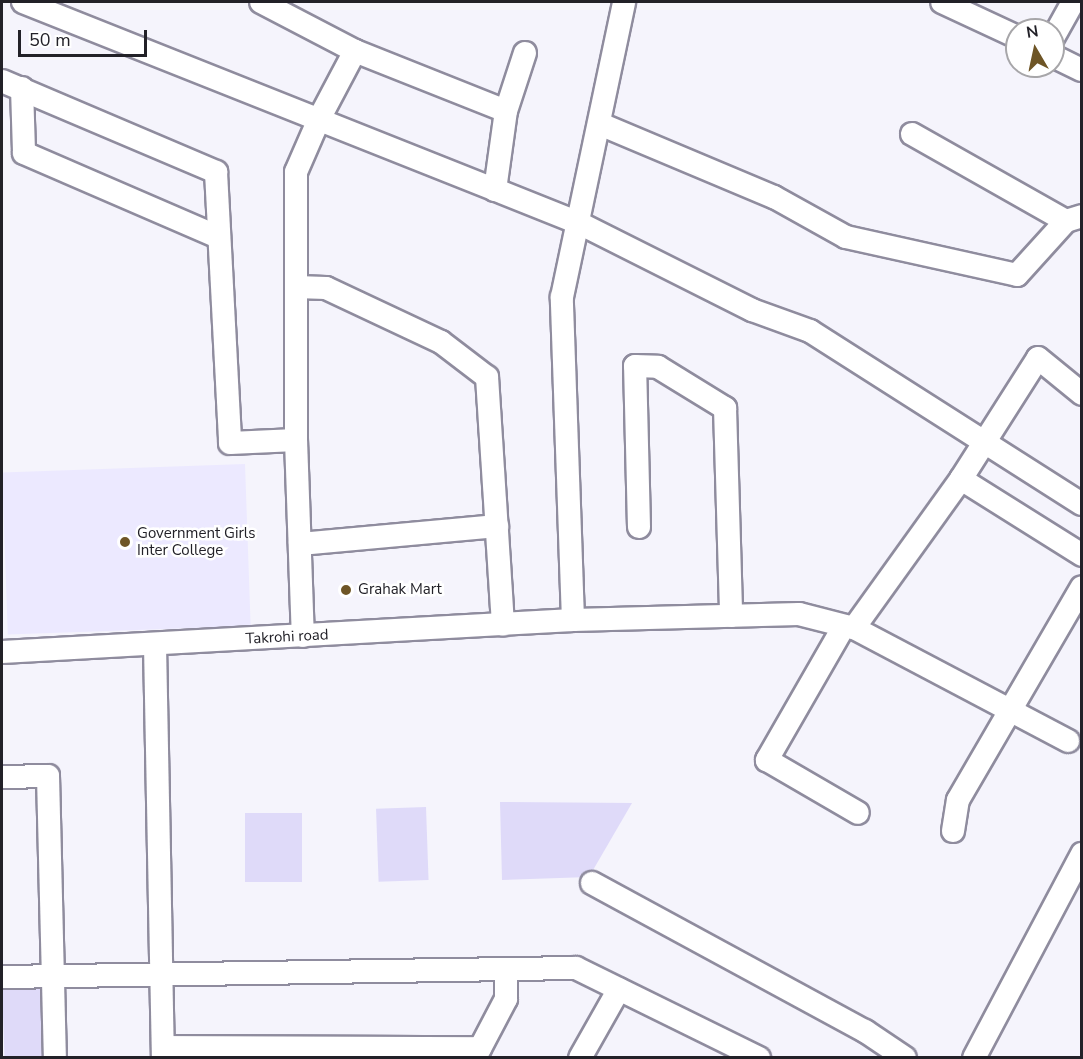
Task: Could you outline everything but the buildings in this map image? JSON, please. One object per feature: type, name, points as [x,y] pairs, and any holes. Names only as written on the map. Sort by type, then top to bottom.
[{"type":"street","points":[[23,2],[579,223],[752,310],[810,330],[984,438],[1082,504]]},
{"type":"street","points":[[261,2],[355,51],[506,111]]},
{"type":"street","points":[[573,620],[562,297],[624,2]]},
{"type":"street","points":[[942,2],[1005,31]]},
{"type":"street","points":[[1064,18],[1073,2]]},
{"type":"street","points":[[303,636],[296,440],[296,172],[318,119],[355,51]]},
{"type":"street","points":[[495,190],[506,111],[525,53]]},
{"type":"street","points":[[1065,62],[1082,70]]},
{"type":"street","points":[[12,85],[24,153],[218,237]]},
{"type":"street","points":[[12,85],[216,172],[230,443],[296,440]]},
{"type":"street","points":[[600,124],[774,197],[846,237],[1017,274],[1074,219],[912,134]]},
{"type":"street","points":[[296,287],[326,288],[441,342],[487,377],[503,624]]},
{"type":"street","points":[[858,813],[767,760],[849,627],[961,479],[984,438],[1038,358],[1082,394]]},
{"type":"street","points":[[639,528],[634,366],[658,367],[724,408],[731,616]]},
{"type":"street","points":[[961,479],[1082,555]]},
{"type":"street","points":[[300,544],[497,526]]},
{"type":"street","points":[[953,831],[958,801],[1082,587]]},
{"type":"street","name":"Takrohi road","points":[[2,652],[573,620],[799,614],[849,627],[1068,741]]},
{"type":"street","points":[[154,645],[163,1052],[478,1053],[506,999],[506,970]]},
{"type":"street","points":[[2,777],[48,776],[55,1058]]},
{"type":"street","points":[[974,1058],[1082,854]]},
{"type":"street","points":[[592,883],[865,1031],[906,1058]]},
{"type":"street","points":[[2,977],[576,968],[759,1058]]},
{"type":"street","points":[[580,1058],[619,989]]},
{"type":"shaded area","name":"Government Girls Inter College","points":[[245,464],[251,626],[8,634],[2,472]]},
{"type":"shaded area","points":[[500,802],[632,803],[589,877],[502,880]]},
{"type":"shaded area","points":[[426,807],[429,880],[379,882],[376,809]]},
{"type":"shaded area","points":[[245,813],[302,813],[302,882],[245,882]]},
{"type":"shaded area","points":[[45,985],[48,1057],[5,1058],[2,987]]},
{"type":"place","name":"Government Girls Inter College","points":[[125,542]]},
{"type":"place","name":"Grahak Mart","points":[[346,590]]}]
